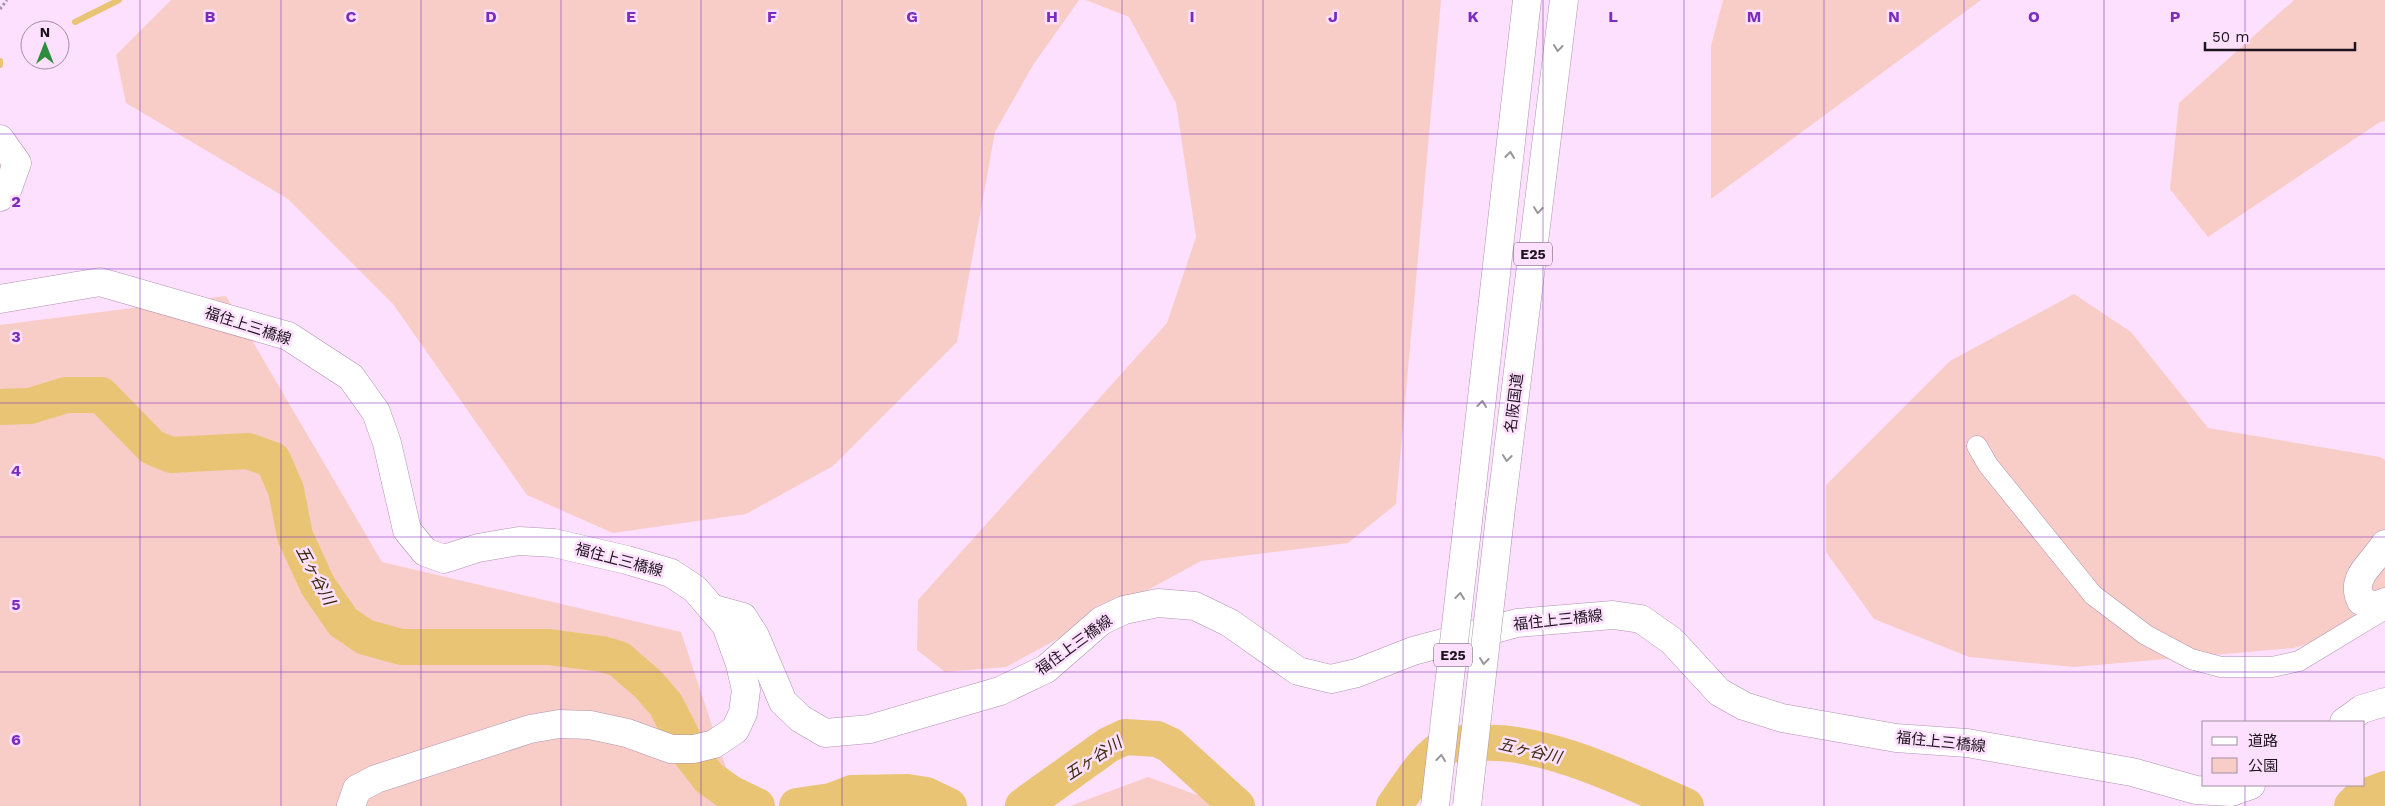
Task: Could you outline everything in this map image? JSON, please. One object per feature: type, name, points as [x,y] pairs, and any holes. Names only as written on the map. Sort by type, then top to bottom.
[{"type":"main road","name":"E25","points":[[1435,806],[1527,0]]},
{"type":"main road","name":"名阪国道","points":[[1467,806],[1501,508],[1564,0]]},
{"type":"main road","points":[[0,139],[17,163],[8,188],[0,197]]},
{"type":"main road","name":"福住上三橋線","points":[[0,299],[100,282],[288,336],[351,377],[376,412],[387,443],[407,530],[425,552],[444,559],[478,548],[519,540],[554,543],[670,573],[695,589],[714,609],[743,617],[755,636],[783,702],[801,718],[825,733],[870,728],[1000,692],[1046,669],[1101,621],[1124,610],[1158,603],[1195,606],[1230,623],[1298,671],[1331,679],[1357,673],[1413,651],[1517,623],[1613,615],[1641,619],[1672,641],[1719,692],[1744,706],[1782,718],[1896,738],[1967,742],[2132,772],[2196,790],[2231,792],[2248,786]]},
{"type":"main road","points":[[2385,544],[2358,579],[2356,591],[2361,601],[2376,606],[2385,602]]},
{"type":"main road","points":[[351,806],[357,789],[376,779],[530,728],[559,724],[590,725],[627,733],[671,749],[694,749],[714,744],[735,730],[743,713],[746,690],[740,664],[726,625],[714,609]]},
{"type":"main road","points":[[2345,721],[2362,709],[2385,702]]},
{"type":"street","points":[[1977,446],[1988,465],[2093,595],[2146,635],[2191,659],[2221,667],[2272,667],[2299,661],[2385,609]]},
{"type":"path","points":[[0,10],[7,0]]},
{"type":"green space","points":[[171,0],[1079,0],[1033,65],[995,132],[957,342],[833,466],[746,514],[613,533],[527,495],[393,304],[288,199],[126,103],[116,55]]},
{"type":"green space","points":[[1086,0],[1441,0],[1396,504],[1348,543],[1201,561],[1006,667],[945,672],[917,650],[918,600],[1167,323],[1196,237],[1176,103],[1129,17]]},
{"type":"green space","points":[[1723,0],[1981,0],[1711,199],[1711,46]]},
{"type":"green space","points":[[2294,0],[2385,0],[2385,121],[2380,122],[2208,237],[2170,189],[2179,103]]},
{"type":"green space","points":[[2074,294],[2131,332],[2208,428],[2380,457],[2385,460],[2385,620],[2294,648],[2074,667],[1969,657],[1874,619],[1826,552],[1826,485],[1950,361]]},
{"type":"green space","points":[[226,296],[382,562],[681,632],[737,801],[746,806],[0,806],[0,325]]},
{"type":"green space","points":[[1148,777],[1227,806],[1070,806]]},
{"type":"waterway","points":[[75,22],[119,0]]},
{"type":"waterway","name":"五ヶ谷川","points":[[0,407],[30,406],[66,395],[101,395],[152,447],[171,455],[248,451],[273,460],[286,490],[295,536],[318,586],[343,622],[365,637],[401,647],[549,647],[602,654],[619,659],[648,684],[666,705],[692,756],[709,778],[730,793],[757,806]]},
{"type":"waterway","name":"五ヶ谷川","points":[[1023,806],[1108,745],[1125,737],[1157,739],[1170,745],[1237,806]]},
{"type":"waterway","name":"五ヶ谷川","points":[[1394,806],[1423,766],[1436,752],[1461,743],[1505,743],[1558,754],[1585,763],[1686,806]]},
{"type":"waterway","name":"五ヶ谷川","points":[[2352,806],[2359,799],[2385,789]]},
{"type":"waterway","name":"五ヶ谷川","points":[[797,806],[831,801],[852,793],[907,792],[926,795],[949,806]]}]
